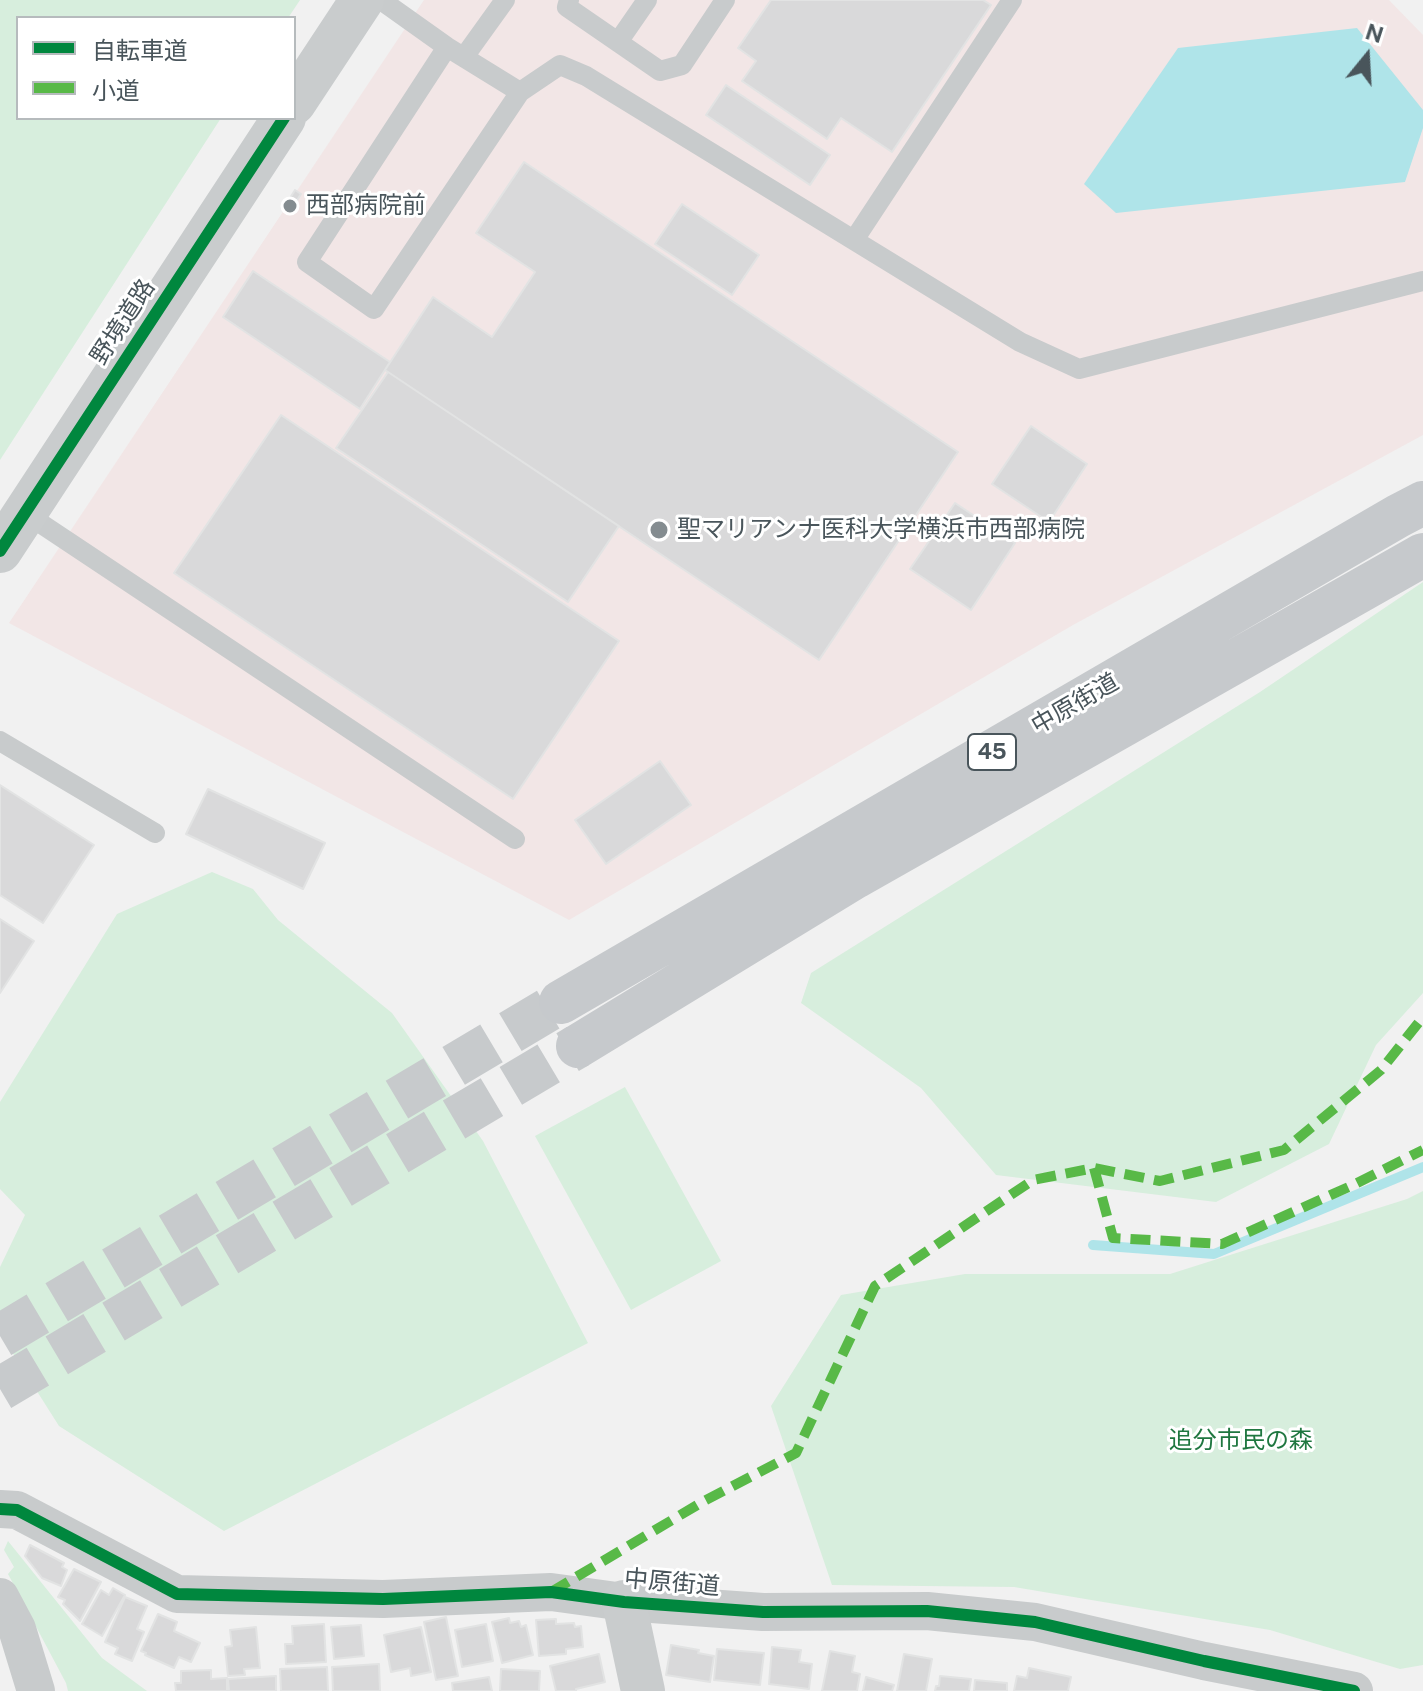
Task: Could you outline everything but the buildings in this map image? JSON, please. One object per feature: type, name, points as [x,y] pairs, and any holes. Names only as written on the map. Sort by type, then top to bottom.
[{"type":"main road","name":"中原街道","points":[[561,1002],[1423,503]]},
{"type":"main road","name":"中原街道","points":[[578,1046],[855,877],[1423,555]]},
{"type":"street","points":[[296,100],[362,0]]},
{"type":"street","name":"野境道路","points":[[0,551],[283,120]]},
{"type":"street","name":"中原街道","points":[[0,1509],[17,1510],[177,1594],[383,1599],[551,1592],[624,1602],[763,1612],[927,1611],[1035,1622],[1202,1676],[1354,1691]]},
{"type":"street","points":[[0,1597],[17,1629],[36,1691]]},
{"type":"street","points":[[624,1602],[643,1691]]},
{"type":"lane","points":[[381,0],[520,92]]},
{"type":"lane","points":[[505,0],[456,52],[307,262],[374,309],[520,92],[560,65],[586,76],[1020,342],[1079,369],[1423,281]]},
{"type":"lane","points":[[569,0],[567,7],[660,71],[682,65],[725,0]]},
{"type":"lane","points":[[618,42],[647,0]]},
{"type":"lane","points":[[854,240],[1012,0]]},
{"type":"lane","points":[[25,513],[515,839]]},
{"type":"lane","points":[[0,741],[155,833]]},
{"type":"shaded area","name":"聖マリアンナ医科大学横浜市西部病院","points":[[424,0],[1389,0],[1423,35],[1423,435],[1073,625],[569,920],[9,623]]},
{"type":"green space","points":[[0,0],[300,0],[289,16],[16,16],[16,120],[220,120],[0,460]]},
{"type":"green space","points":[[1423,582],[1423,993],[1376,1045],[1329,1144],[1216,1202],[996,1175],[921,1088],[801,1003],[811,973],[1260,692]]},
{"type":"green space","points":[[212,872],[253,889],[278,920],[392,1013],[483,1141],[588,1343],[224,1531],[59,1426],[0,1333],[0,1267],[25,1215],[0,1189],[0,1102],[117,914]]},
{"type":"green space","points":[[625,1087],[721,1261],[631,1310],[535,1136]]},
{"type":"green space","name":"追分市民の森","points":[[1423,1191],[1423,1665],[1400,1669],[1270,1630],[1014,1587],[832,1585],[771,1406],[841,1295],[965,1274],[1170,1274],[1407,1199]]},
{"type":"green space","points":[[8,1541],[102,1658],[147,1691],[68,1691],[8,1574],[14,1567],[4,1550]]},
{"type":"water","points":[[1357,28],[1423,110],[1423,128],[1405,182],[1116,213],[1084,184],[1178,48]]},
{"type":"waterway","points":[[1093,1245],[1214,1254],[1423,1167]]},
{"type":"tunnel","points":[[0,1336],[561,1002]]},
{"type":"tunnel","points":[[0,1389],[578,1046]]},
{"type":"marked path","points":[[551,1592],[704,1501],[796,1453],[875,1286],[1033,1180],[1094,1168],[1160,1181],[1284,1150],[1381,1070],[1423,1017]]},
{"type":"marked path","points":[[1094,1168],[1113,1238],[1222,1244],[1423,1150]]},
{"type":"cycle path","points":[[0,551],[283,120]]},
{"type":"cycle path","points":[[0,1509],[17,1510],[177,1594],[383,1599],[551,1592],[624,1602],[763,1612],[927,1611],[1035,1622],[1354,1691]]},
{"type":"place","name":"西部病院前","points":[[290,206]]},
{"type":"place","name":"聖マリアンナ医科大学横浜市西部病院","points":[[659,530]]}]
